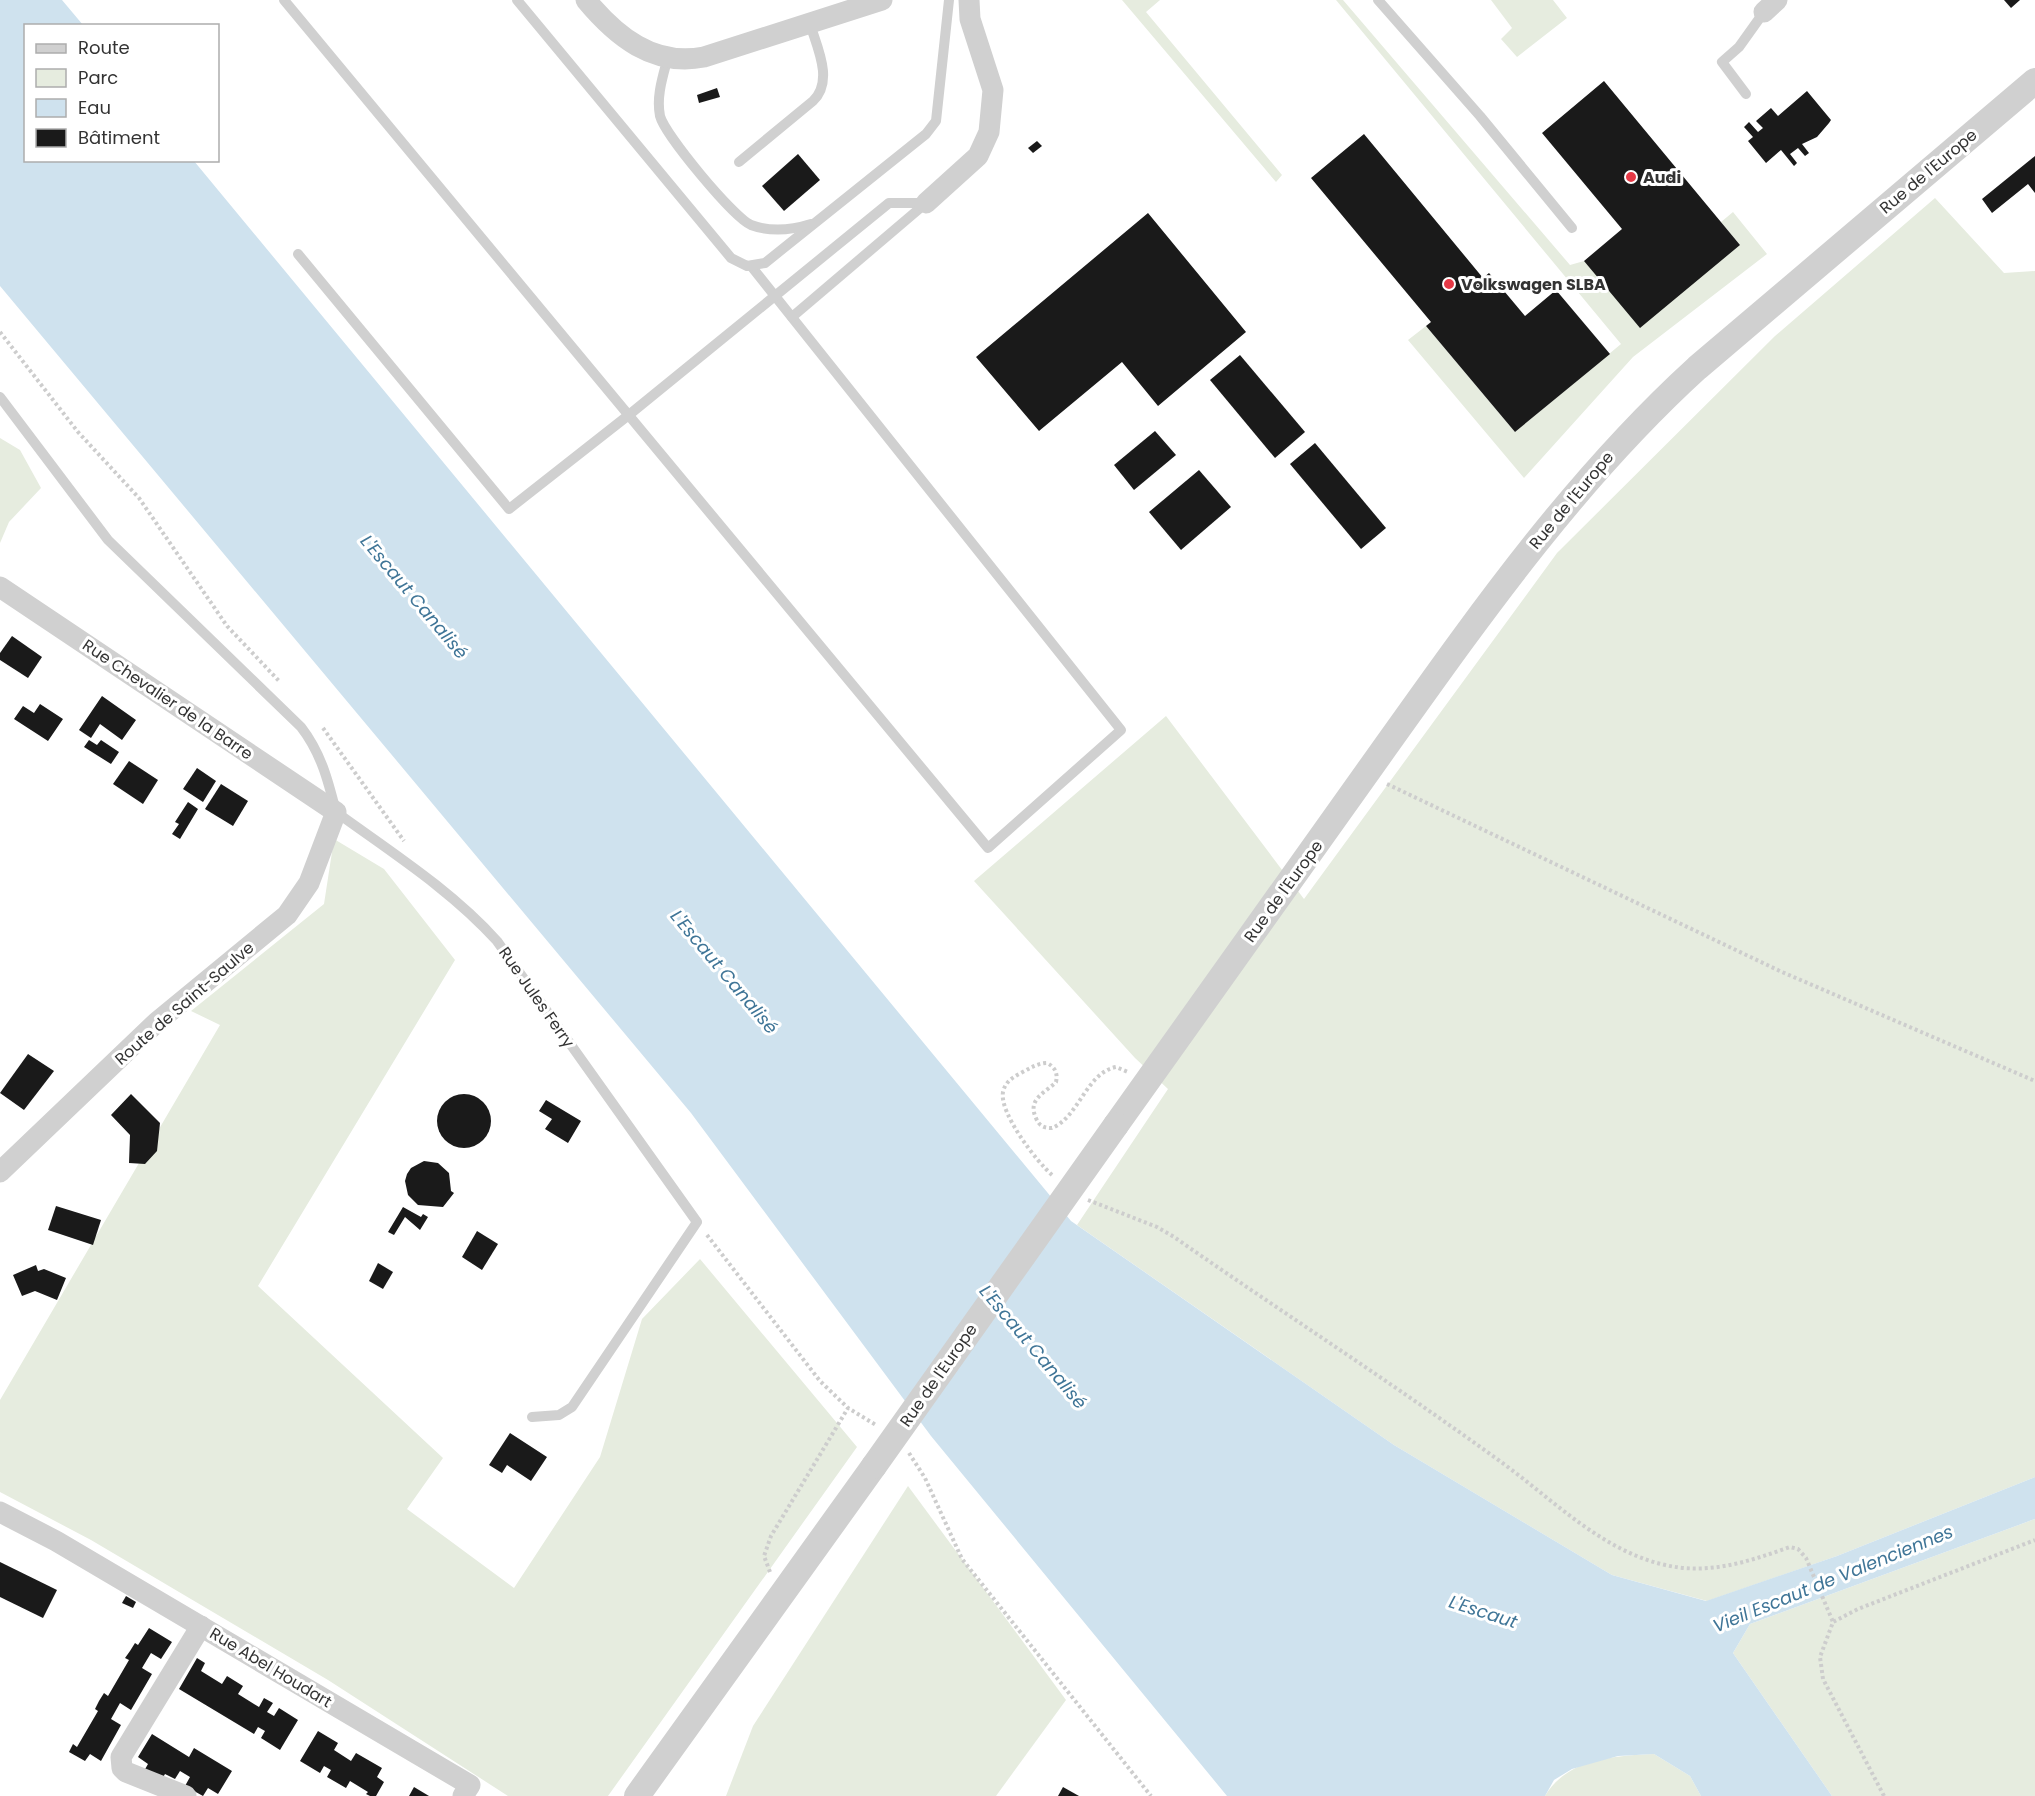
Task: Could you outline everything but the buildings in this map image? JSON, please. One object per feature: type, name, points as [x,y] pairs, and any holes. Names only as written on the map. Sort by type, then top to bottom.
[{"type":"street","points":[[586,0],[622,38],[640,49],[668,57],[687,59],[704,57],[882,0]]},
{"type":"street","points":[[926,203],[978,156],[989,132],[993,90],[970,20],[969,0]]},
{"type":"street","name":"Rue de l'Europe","points":[[637,1796],[1366,774],[1502,585],[1559,512],[1616,447],[1697,368],[2035,81]]},
{"type":"street","name":"Rue Chevalier de la Barre","points":[[0,587],[336,812]]},
{"type":"street","name":"Route de Saint-Saulve","points":[[0,1172],[157,1022],[286,915],[309,883],[336,812]]},
{"type":"street","points":[[0,1512],[201,1626]]},
{"type":"street","name":"Rue Abel Houdart","points":[[186,1796],[126,1772],[122,1768],[121,1757],[201,1626],[467,1790]]},
{"type":"lane","points":[[284,0],[988,848],[1121,730],[751,266]]},
{"type":"lane","points":[[517,0],[731,258],[742,266],[765,263],[926,134],[936,121],[949,0]]},
{"type":"lane","points":[[1378,0],[1572,228]]},
{"type":"lane","points":[[1746,94],[1722,62],[1739,47],[1770,6]]},
{"type":"lane","points":[[739,162],[813,101],[821,90],[822,67],[810,24]]},
{"type":"lane","points":[[668,57],[658,100],[664,126],[734,213],[750,224],[773,229],[796,228],[817,223]]},
{"type":"lane","points":[[298,254],[509,509],[776,297],[889,203],[926,203]]},
{"type":"lane","points":[[792,317],[926,203]]},
{"type":"lane","points":[[0,397],[108,540],[301,727],[315,746],[326,773],[336,812]]},
{"type":"lane","name":"Rue Jules Ferry","points":[[336,812],[418,871],[478,921],[497,941],[697,1222]]},
{"type":"lane","points":[[532,1417],[559,1415],[572,1407],[697,1222]]},
{"type":"path","points":[[0,332],[78,432],[139,498],[234,635],[282,684]]},
{"type":"path","points":[[320,724],[395,826],[418,871]]},
{"type":"path","points":[[1366,774],[1782,972],[2035,1081]]},
{"type":"path","points":[[1055,1177],[1032,1154],[1004,1106],[1002,1094],[1006,1084],[1011,1078],[1036,1065],[1047,1063],[1052,1065],[1057,1074],[1056,1082],[1037,1097],[1033,1108],[1037,1122],[1041,1126],[1052,1128],[1110,1068],[1122,1068],[1134,1077]]},
{"type":"path","points":[[1083,1197],[1157,1227],[1174,1237],[1502,1462],[1579,1521],[1636,1555],[1660,1564],[1694,1569],[1737,1565],[1790,1546],[1798,1549],[1806,1558],[1833,1622]]},
{"type":"path","points":[[697,1222],[820,1382],[848,1408],[885,1431]]},
{"type":"path","points":[[779,1567],[772,1576],[766,1567],[765,1556],[768,1543],[848,1408]]},
{"type":"path","points":[[908,1453],[925,1478],[962,1559],[1151,1796]]},
{"type":"path","points":[[1884,1796],[1823,1679],[1820,1657],[1833,1622],[2035,1539]]},
{"type":"green space","points":[[1122,0],[1160,0],[1146,12],[1282,175],[1276,182]]},
{"type":"green space","points":[[1336,0],[1343,0],[1570,265],[1584,261],[1740,245],[1721,222],[1733,212],[1767,254],[1633,357],[1524,478],[1408,340],[1426,326],[1515,432],[1621,344]]},
{"type":"green space","points":[[1491,0],[1553,0],[1567,18],[1517,57],[1501,39],[1512,28]]},
{"type":"green space","points":[[1935,198],[2004,273],[2035,271],[2035,1477],[1837,1556],[1707,1601],[1612,1575],[1394,1445],[1077,1225],[1168,1089],[1135,1058],[974,881],[1166,716],[1304,899],[1557,553],[1775,336]]},
{"type":"green space","points":[[0,438],[20,450],[41,488],[9,522],[0,543]]},
{"type":"green space","points":[[334,839],[384,869],[455,960],[258,1286],[443,1458],[407,1509],[514,1588],[600,1457],[642,1319],[700,1259],[857,1447],[608,1796],[508,1796],[328,1680],[91,1540],[0,1492],[0,1400],[220,1025],[191,1011],[324,904]]},
{"type":"green space","points":[[908,1486],[1066,1700],[996,1796],[726,1796],[753,1726]]},
{"type":"green space","points":[[2035,1519],[2035,1796],[1832,1796],[1733,1653],[1750,1624]]},
{"type":"green space","points":[[1654,1754],[1690,1776],[1701,1796],[1545,1796],[1555,1783],[1579,1767],[1608,1758]]},
{"type":"water","points":[[0,0],[62,0],[82,24],[24,24],[24,162],[195,162],[1071,1221],[1394,1445],[1612,1575],[1706,1601],[1837,1556],[2035,1477],[2035,1519],[1750,1624],[1733,1653],[1832,1796],[1701,1796],[1690,1776],[1654,1754],[1618,1756],[1572,1769],[1554,1780],[1545,1796],[1227,1796],[931,1436],[691,1113],[0,286]]},
{"type":"place","name":"Audi","points":[[1631,177]]},
{"type":"place","name":"Volkswagen SLBA","points":[[1449,284]]},
{"type":"water label","name":"L'Escaut Canalisé","points":[[414,597]]},
{"type":"water label","name":"L'Escaut Canalisé","points":[[724,972]]},
{"type":"water label","name":"L'Escaut Canalisé","points":[[1033,1347]]},
{"type":"water label","name":"Vieil Escaut de Valenciennes","points":[[1833,1579]]},
{"type":"water label","name":"L'Escaut","points":[[1483,1612]]}]
